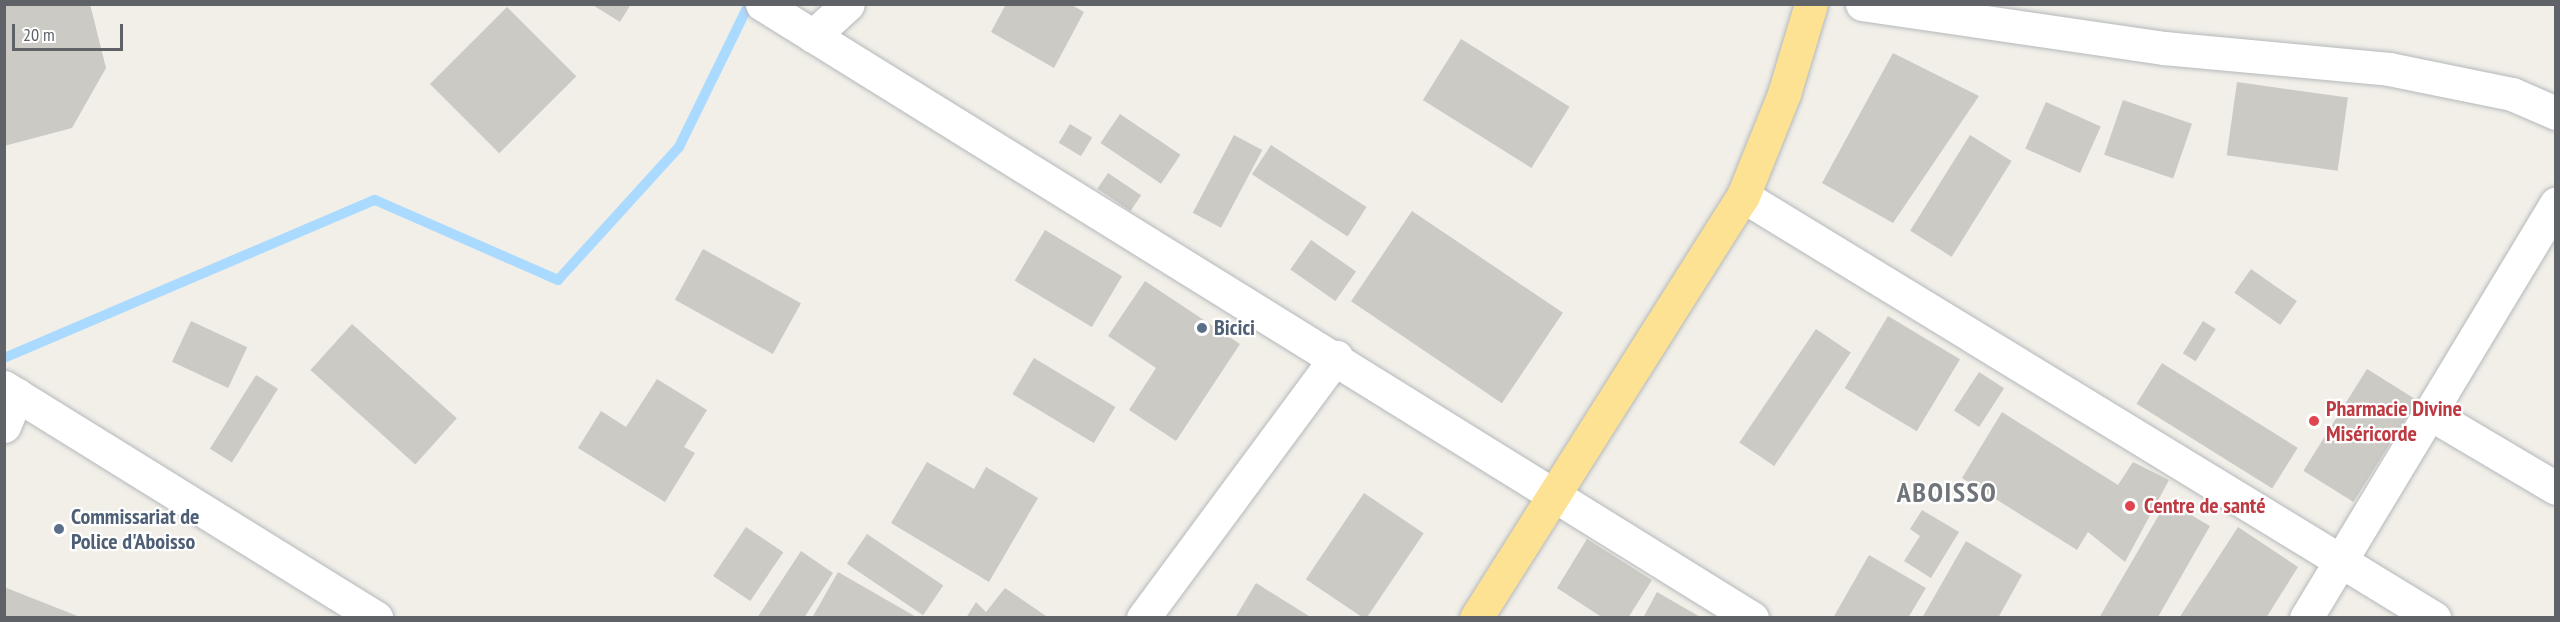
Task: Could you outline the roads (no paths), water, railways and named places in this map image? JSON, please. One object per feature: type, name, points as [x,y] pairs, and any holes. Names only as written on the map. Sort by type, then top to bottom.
[{"type":"highway","points":[[1476,618],[1743,196],[1784,94],[1811,4]]},
{"type":"street","points":[[762,4],[1336,357],[1552,496],[1752,618]]},
{"type":"street","points":[[813,36],[848,4]]},
{"type":"street","points":[[1862,4],[2164,48],[2390,69],[2512,94],[2556,113]]},
{"type":"street","points":[[1743,196],[2434,618]]},
{"type":"street","points":[[2306,618],[2556,204]]},
{"type":"street","points":[[1143,618],[1336,357]]},
{"type":"street","points":[[4,426],[11,391],[376,618]]},
{"type":"street","points":[[2429,413],[2556,488]]},
{"type":"waterway","points":[[4,358],[375,200],[558,280],[679,147],[749,4]]},
{"type":"place","name":"Bicici","points":[[1202,328]]},
{"type":"place","name":"Pharmacie Divine Miséricorde","points":[[2314,421]]},
{"type":"place","name":"Centre de santé","points":[[2130,506]]},
{"type":"place","name":"Commissariat de Police d'Aboisso","points":[[59,529]]},
{"type":"district","name":"ABOISSO","points":[[1947,492]]}]
